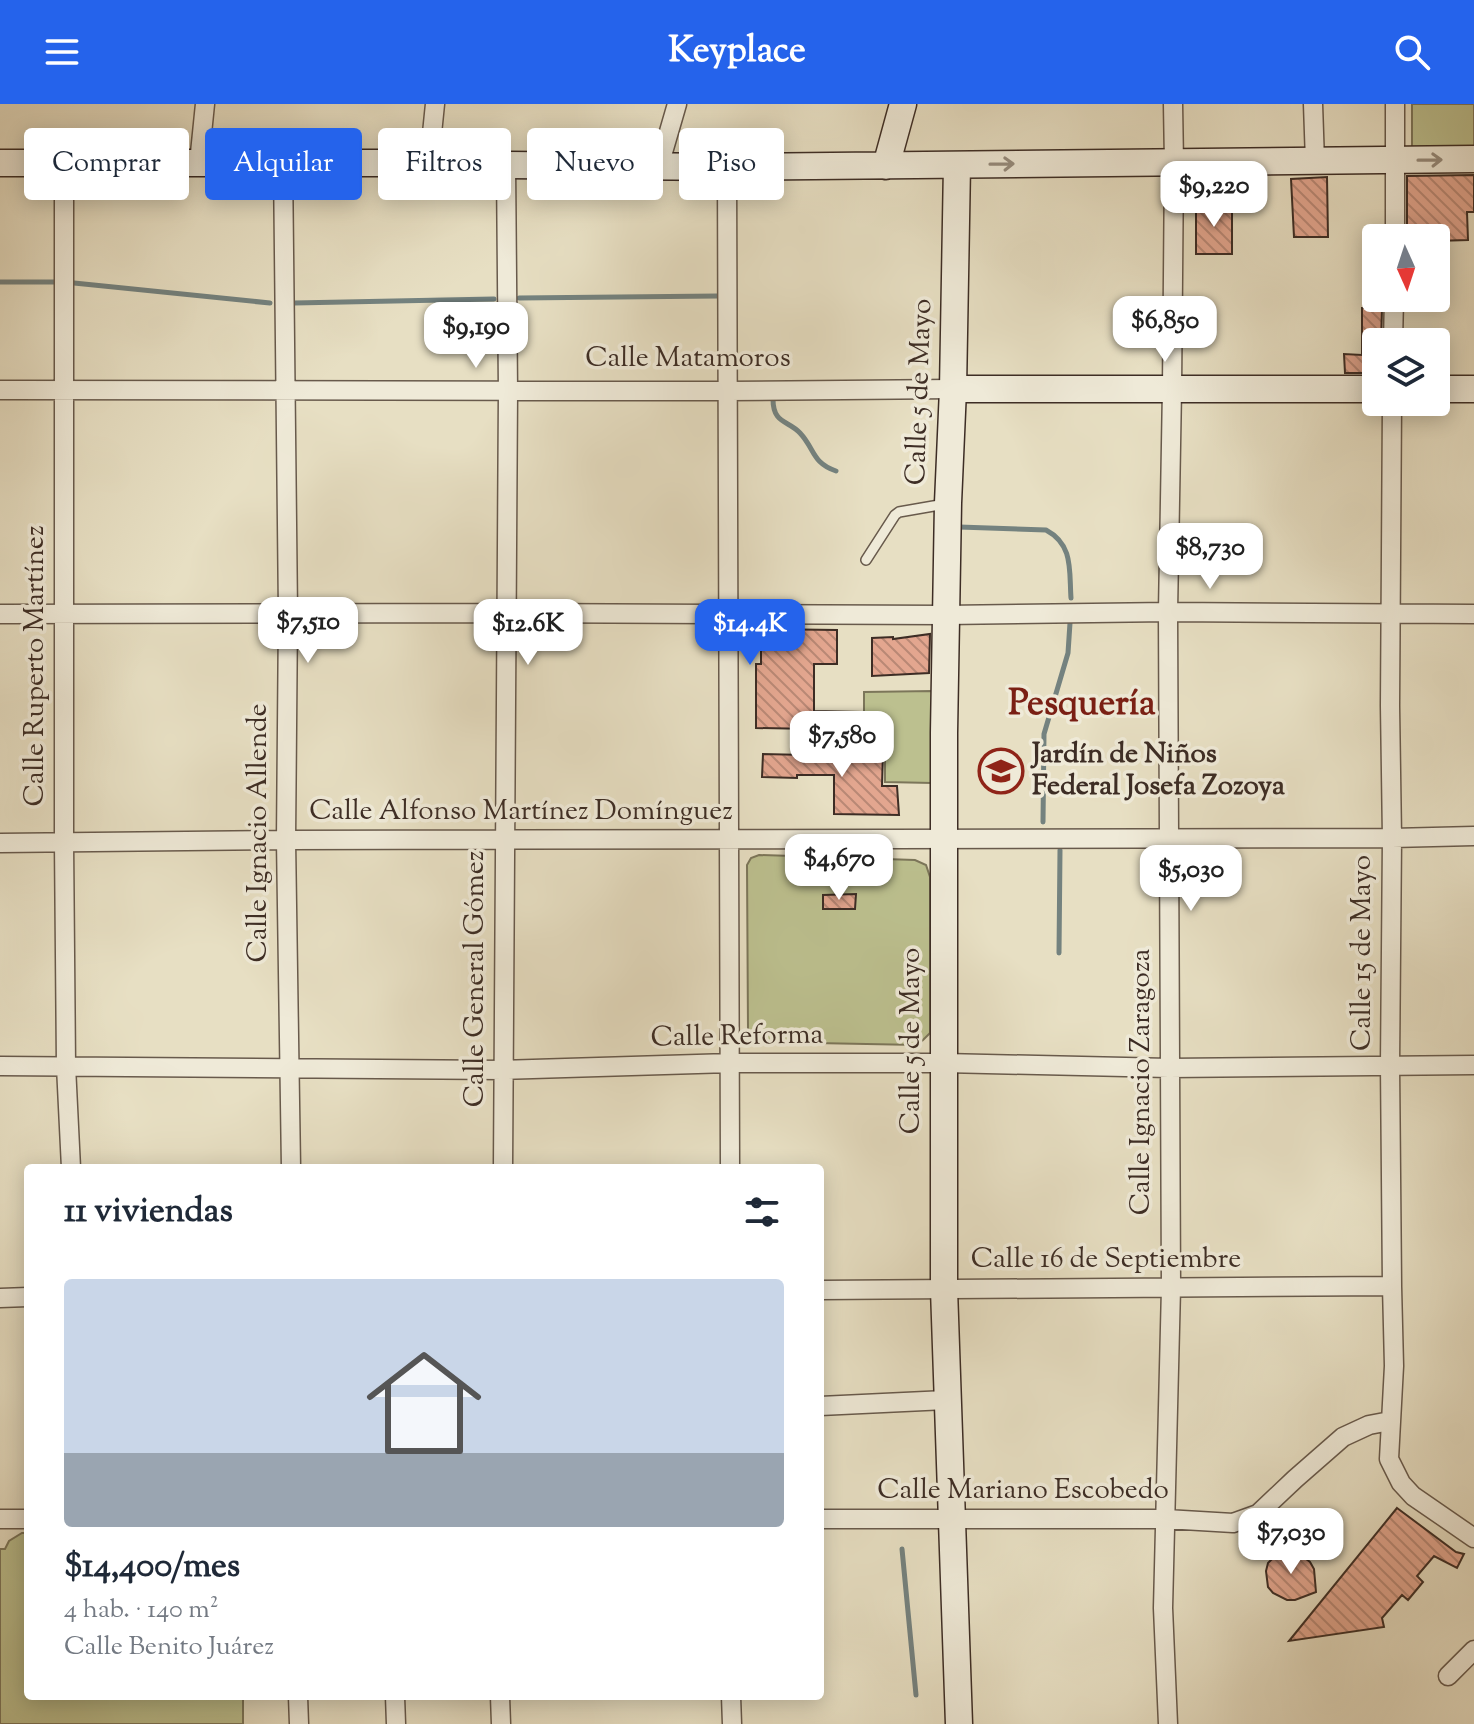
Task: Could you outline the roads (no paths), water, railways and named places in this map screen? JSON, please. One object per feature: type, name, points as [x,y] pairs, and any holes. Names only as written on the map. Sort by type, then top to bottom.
[{"type":"street","points":[[199,163],[205,104]]},
{"type":"street","points":[[433,128],[435,104]]},
{"type":"street","points":[[663,152],[677,104]]},
{"type":"street","points":[[886,166],[903,104]]},
{"type":"street","name":"Calle Ignacio Zaragoza","points":[[1168,1724],[1163,1608],[1171,1288],[1168,612],[1173,104]]},
{"type":"street","points":[[1313,104],[1315,162]]},
{"type":"street","points":[[1395,104],[1395,224]]},
{"type":"street","points":[[784,167],[1474,159]]},
{"type":"street","points":[[0,163],[24,163]]},
{"type":"street","points":[[189,163],[205,163]]},
{"type":"street","name":"Calle 5 de Mayo","points":[[957,165],[946,615],[944,1289],[959,1724]]},
{"type":"street","name":"Calle Ruperto Martínez","points":[[64,200],[64,843],[66,1066],[71,1164]]},
{"type":"street","name":"Calle Ignacio Allende","points":[[283,200],[291,1164]]},
{"type":"street","name":"Calle General Gómez","points":[[503,1164],[508,613],[506,200]]},
{"type":"street","points":[[727,200],[730,1164]]},
{"type":"street","name":"Calle Matamoros","points":[[0,390],[1362,389]]},
{"type":"street","points":[[1450,389],[1474,389]]},
{"type":"street","name":"Calle 15 de Mayo","points":[[1392,416],[1390,1065],[1394,1366],[1389,1459],[1401,1483],[1413,1496],[1474,1538]]},
{"type":"street","points":[[0,614],[1474,614]]},
{"type":"street","name":"Calle Alfonso Martínez Domínguez","points":[[0,843],[1474,836]]},
{"type":"street","name":"Calle Reforma","points":[[0,1066],[503,1070],[730,1063],[944,1063],[1169,1068],[1474,1065]]},
{"type":"street","name":"Calle 16 de Septiembre","points":[[824,1290],[1392,1286]]},
{"type":"street","points":[[0,1298],[24,1297]]},
{"type":"street","points":[[824,1406],[946,1400]]},
{"type":"street","name":"Calle Mariano Escobedo","points":[[824,1519],[1241,1521],[1258,1514],[1343,1437],[1369,1425],[1390,1421]]},
{"type":"street","points":[[0,1519],[24,1519]]},
{"type":"street","points":[[1448,1676],[1474,1650]]},
{"type":"street","points":[[298,1700],[299,1724]]},
{"type":"street","points":[[395,1700],[396,1724]]},
{"type":"street","points":[[500,1700],[501,1724]]},
{"type":"street","points":[[731,1700],[732,1724]]},
{"type":"lane","points":[[866,560],[899,512],[948,503]]},
{"type":"waterway","points":[[0,282],[54,282]]},
{"type":"waterway","points":[[74,283],[270,303]]},
{"type":"waterway","points":[[519,298],[718,296]]},
{"type":"waterway","points":[[294,303],[494,299]]},
{"type":"waterway","points":[[773,399],[778,417],[800,433],[822,464],[836,471]]},
{"type":"waterway","points":[[959,527],[1046,530],[1066,551],[1071,598]]},
{"type":"waterway","points":[[1043,822],[1044,734],[1068,653],[1070,623]]},
{"type":"waterway","points":[[1043,754],[1059,754]]},
{"type":"waterway","points":[[1059,953],[1060,850]]},
{"type":"waterway","points":[[902,1549],[916,1695]]},
{"type":"place","name":"Jardín de Niños Federal Josefa Zozoya","points":[[1001,771]]},
{"type":"district","name":"Pesquería","points":[[1082,705]]}]
